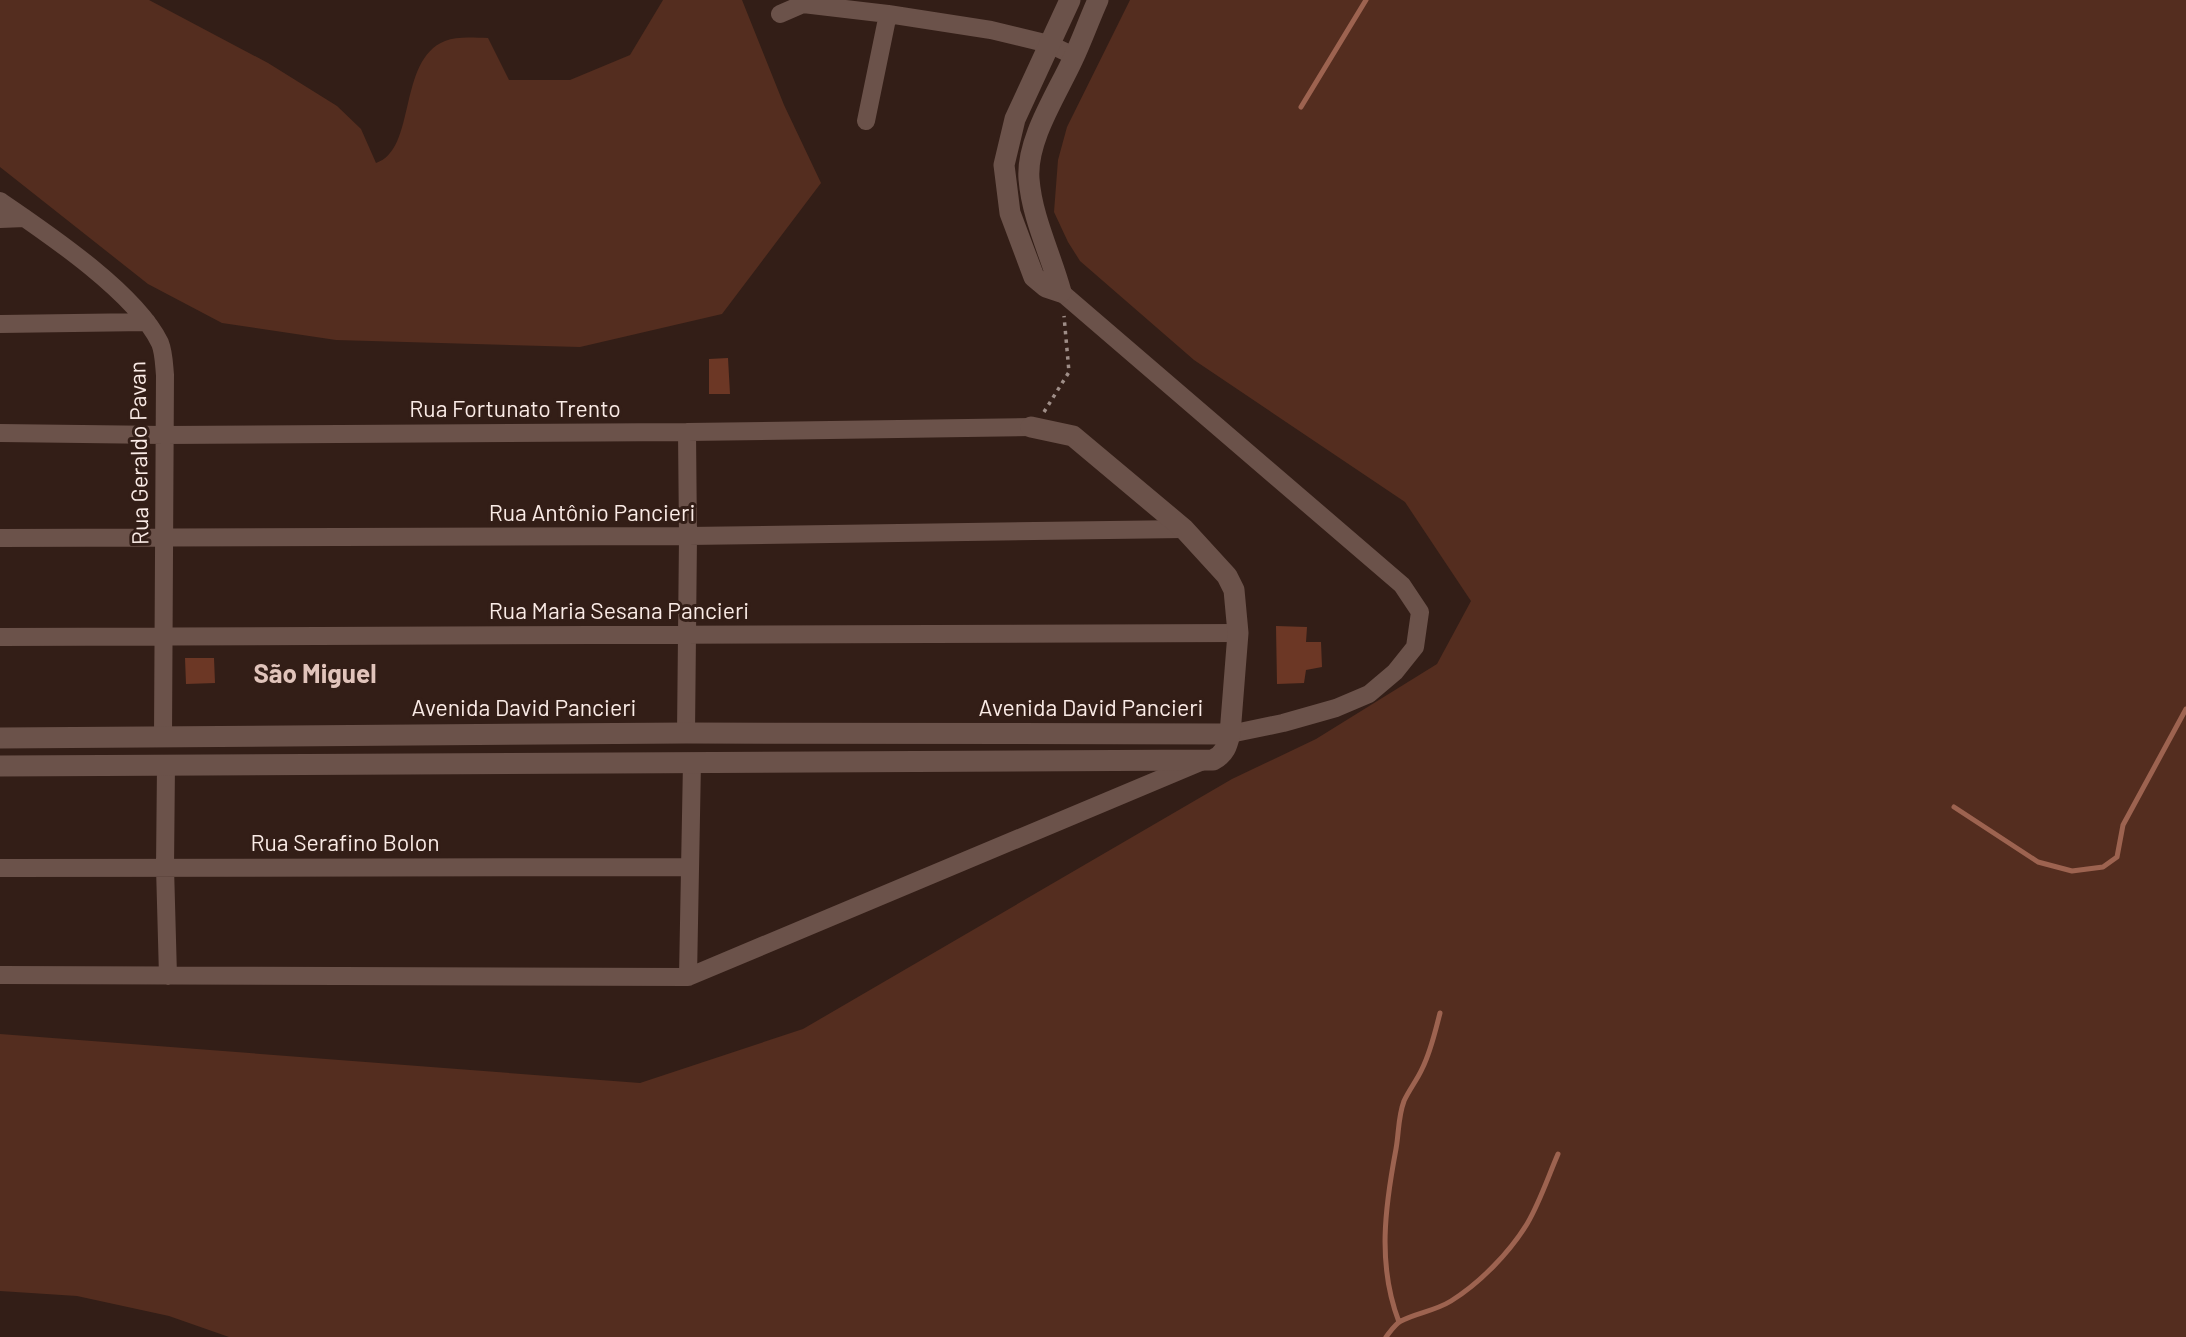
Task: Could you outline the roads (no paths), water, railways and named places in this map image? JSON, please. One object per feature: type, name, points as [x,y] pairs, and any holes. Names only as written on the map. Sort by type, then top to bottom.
[{"type":"street","points":[[1031,427],[1073,436],[1184,529],[1230,583],[1234,590],[1238,633],[1230,734],[1336,708],[1369,694],[1395,672],[1415,648],[1420,612],[1402,585],[1061,292],[1046,287],[1034,277],[1010,213],[1004,165],[1015,119],[1070,0]]},
{"type":"street","points":[[1061,292],[1038,223],[1029,176],[1032,154],[1041,125],[1098,0]]},
{"type":"street","points":[[780,14],[803,4],[888,14],[991,30],[1049,44],[1074,56]]},
{"type":"street","points":[[866,121],[888,14]]},
{"type":"street","name":"Rua Geraldo Pavan","points":[[0,201],[97,272],[147,322],[161,345],[164,361],[163,736]]},
{"type":"street","points":[[0,219],[25,218]]},
{"type":"street","points":[[0,324],[147,322]]},
{"type":"street","name":"Rua Fortunato Trento","points":[[0,433],[164,435],[687,432],[1031,427]]},
{"type":"street","points":[[686,733],[687,432]]},
{"type":"street","name":"Rua Antônio Pancieri","points":[[0,538],[688,536],[1184,529]]},
{"type":"street","name":"Rua Maria Sesana Pancieri","points":[[0,637],[1238,633]]},
{"type":"street","name":"Avenida David Pancieri","points":[[0,738],[686,733],[1230,734],[1223,753],[1213,760],[1206,760]]},
{"type":"street","points":[[0,765],[1206,760]]},
{"type":"street","points":[[0,975],[688,976],[1206,760]]},
{"type":"street","points":[[688,976],[692,762]]},
{"type":"street","points":[[166,765],[168,976]]},
{"type":"street","name":"Rua Serafino Bolon","points":[[0,867],[690,867]]},
{"type":"waterway","points":[[1301,107],[1366,0]]},
{"type":"waterway","points":[[1954,807],[2038,862],[2072,871],[2103,867],[2117,857],[2123,825],[2186,709]]},
{"type":"waterway","points":[[1399,1322],[1392,1301],[1385,1258],[1386,1214],[1402,1107],[1425,1062],[1440,1013]]},
{"type":"waterway","points":[[1386,1337],[1401,1321],[1451,1301],[1493,1267],[1527,1224],[1558,1154]]},
{"type":"district","name":"São Miguel","points":[[315,672]]}]
